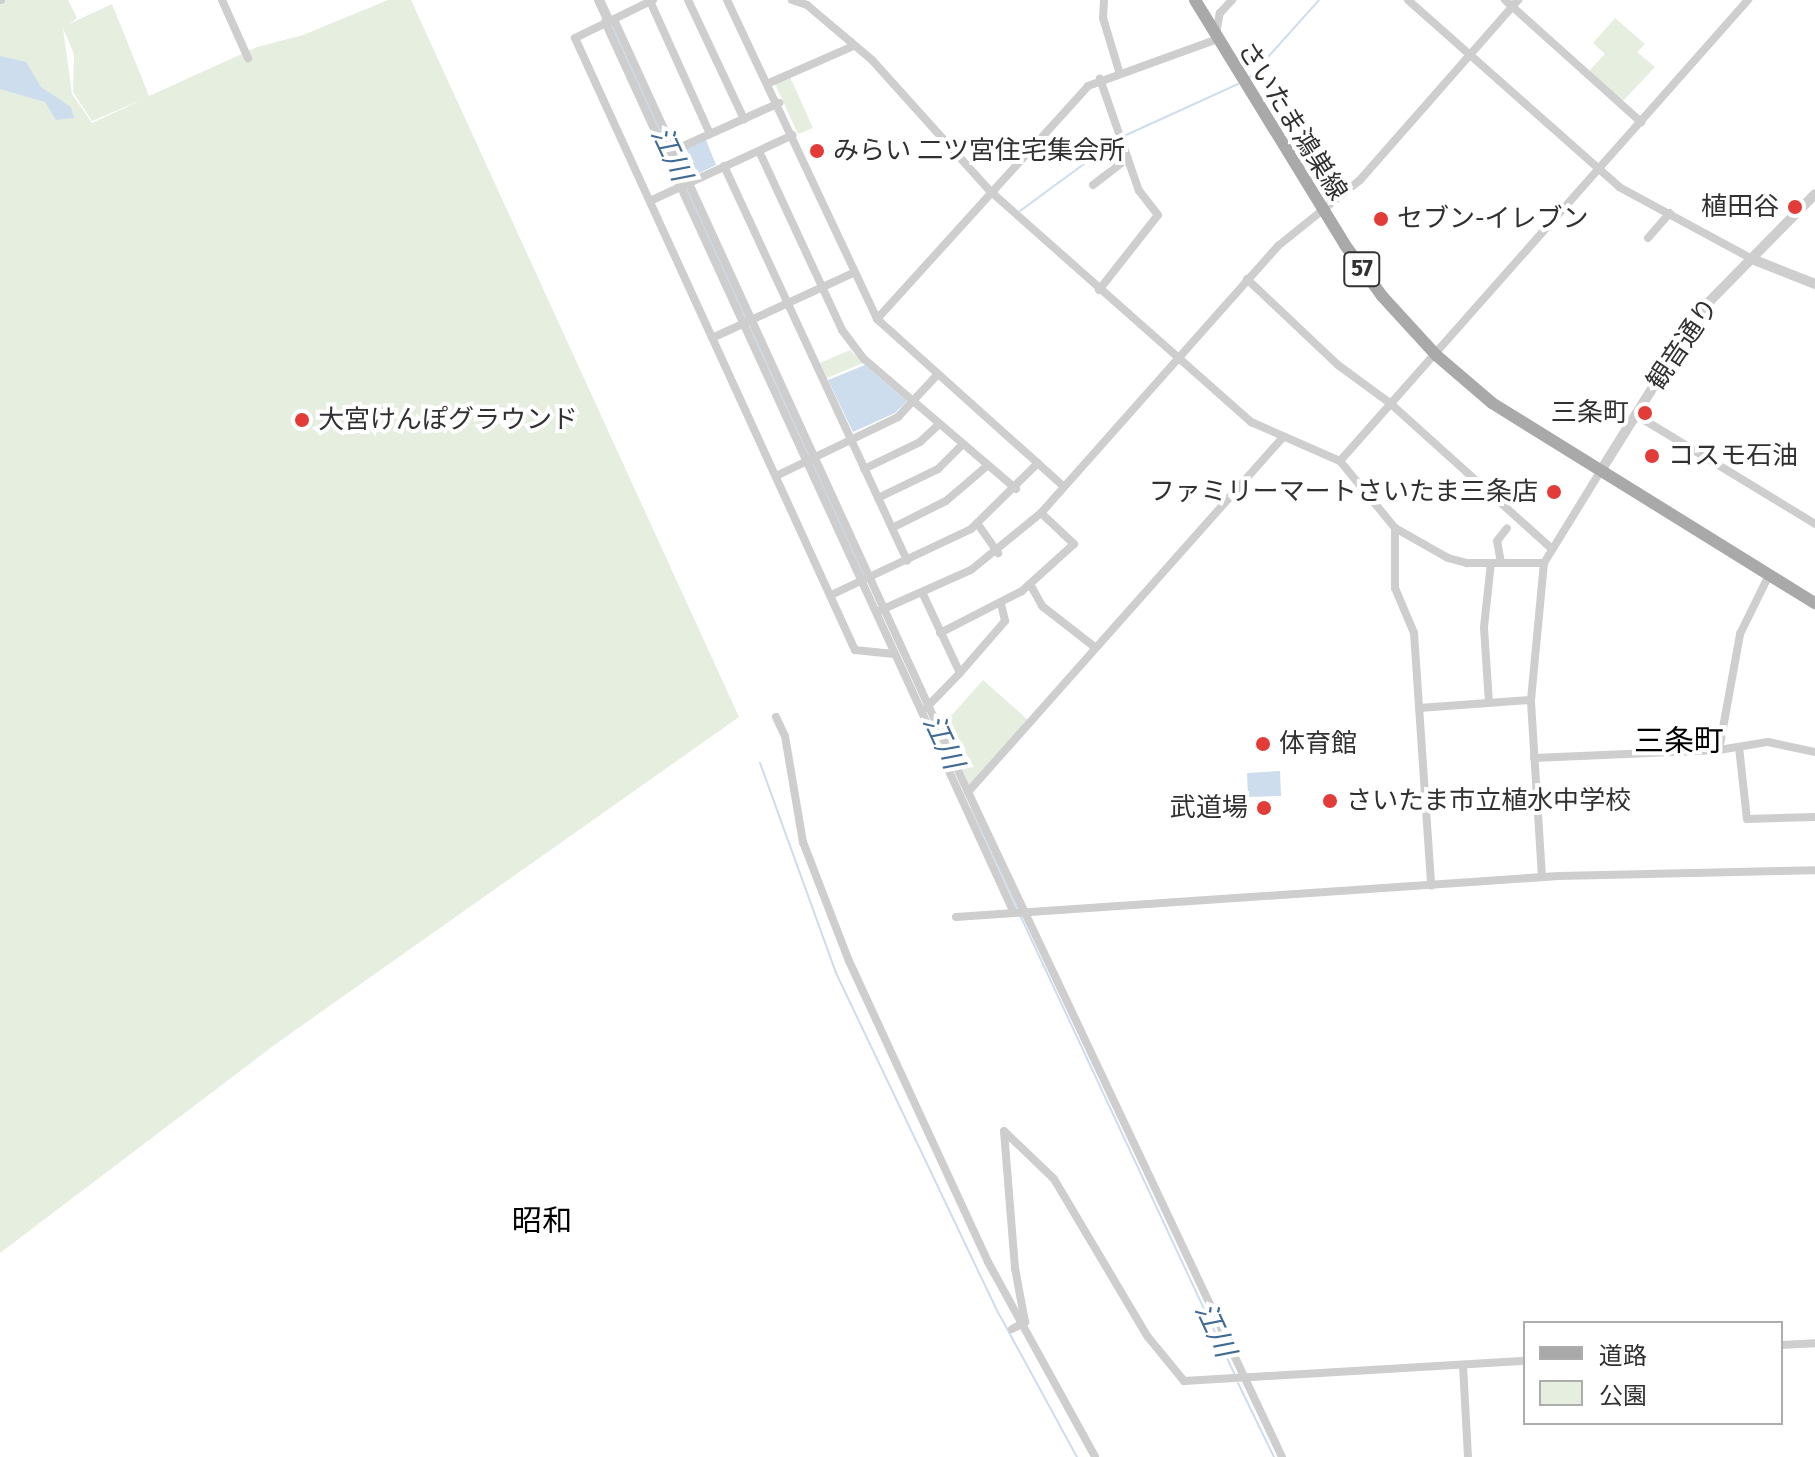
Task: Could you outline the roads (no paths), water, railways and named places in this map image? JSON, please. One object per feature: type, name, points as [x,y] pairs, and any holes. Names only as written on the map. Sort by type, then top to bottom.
[{"type":"main road","name":"さいたま鴻巣線","points":[[1195,0],[1215,40],[1322,209],[1382,296],[1436,355],[1492,403],[1815,603]]},
{"type":"street","points":[[222,0],[248,58]]},
{"type":"street","points":[[599,0],[607,21]]},
{"type":"street","points":[[688,0],[744,119]]},
{"type":"street","points":[[727,0],[779,103],[853,273],[877,319],[1064,487]]},
{"type":"street","points":[[792,0],[808,2],[851,47],[903,91],[990,191],[1251,422],[1340,461],[1395,528],[1448,558],[1491,563],[1544,563]]},
{"type":"street","points":[[1104,0],[1103,18],[1119,71]]},
{"type":"street","points":[[877,319],[1038,136],[1100,79],[1119,71],[1157,65],[1215,40],[1220,13],[1232,0]]},
{"type":"street","points":[[1408,0],[1599,170],[1752,259],[1815,284]]},
{"type":"street","points":[[1340,461],[1748,0]]},
{"type":"street","points":[[710,134],[651,1],[575,38],[855,650],[894,654]]},
{"type":"street","points":[[880,611],[998,553],[1041,513],[1179,361],[1247,279],[1322,209],[1360,180],[1470,55],[1512,2],[1641,122]]},
{"type":"street","points":[[607,21],[616,24],[684,184],[1020,913],[1282,1457]]},
{"type":"street","points":[[769,83],[851,47]]},
{"type":"street","points":[[1099,290],[1158,215],[1139,191],[1100,79]]},
{"type":"street","points":[[670,152],[779,103]]},
{"type":"street","points":[[650,201],[793,135]]},
{"type":"street","points":[[759,151],[822,287],[857,349],[1016,489]]},
{"type":"street","points":[[1093,185],[1128,158]]},
{"type":"street","points":[[724,166],[907,561]]},
{"type":"street","name":"観音通り","points":[[1600,472],[1702,309],[1815,194]]},
{"type":"street","points":[[1648,238],[1670,213]]},
{"type":"street","points":[[712,338],[853,273]]},
{"type":"street","points":[[1247,279],[1338,365],[1391,404],[1552,549]]},
{"type":"street","points":[[776,476],[898,417],[937,375]]},
{"type":"street","points":[[1636,415],[1815,524]]},
{"type":"street","points":[[864,469],[920,442],[939,424]]},
{"type":"street","points":[[968,792],[1283,437]]},
{"type":"street","points":[[878,498],[938,469],[963,444]]},
{"type":"street","points":[[831,595],[907,561],[977,523],[1016,489],[1038,463]]},
{"type":"street","points":[[892,528],[946,501],[988,465]]},
{"type":"street","points":[[1542,877],[1531,700],[1544,563],[1600,472]]},
{"type":"street","points":[[940,633],[1001,603],[1030,584],[1074,544],[1041,513]]},
{"type":"street","points":[[977,523],[998,553]]},
{"type":"street","points":[[1395,528],[1395,588],[1414,633],[1431,885]]},
{"type":"street","points":[[1501,563],[1497,541],[1507,528]]},
{"type":"street","points":[[1489,703],[1484,627],[1491,563]]},
{"type":"street","points":[[1719,750],[1740,634],[1769,575]]},
{"type":"street","points":[[1030,584],[1042,606],[1096,648]]},
{"type":"street","points":[[922,592],[960,673]]},
{"type":"street","points":[[925,708],[1005,621],[1001,603]]},
{"type":"street","points":[[880,611],[894,654],[968,792],[1020,913]]},
{"type":"street","points":[[1419,708],[1531,700]]},
{"type":"street","points":[[776,717],[785,736],[803,842],[843,948],[1021,1323],[1095,1457]]},
{"type":"street","points":[[1534,758],[1719,750],[1768,742],[1815,752]]},
{"type":"street","points":[[1739,747],[1747,819],[1815,817]]},
{"type":"street","points":[[956,917],[1542,877],[1815,870]]},
{"type":"street","points":[[1012,1329],[1025,1322],[1015,1268],[1004,1131],[1054,1179],[1148,1337],[1177,1375],[1195,1383],[1523,1361]]},
{"type":"street","points":[[1783,1345],[1815,1343]]},
{"type":"street","points":[[1463,1365],[1468,1457]]},
{"type":"water","points":[[0,56],[26,62],[41,87],[71,107],[74,118],[56,120],[45,102],[0,89]]},
{"type":"water","points":[[706,140],[716,165],[691,177],[679,151]]},
{"type":"water","points":[[865,365],[907,401],[895,413],[853,432],[828,380]]},
{"type":"water","points":[[1280,771],[1281,796],[1248,797],[1247,773]]},
{"type":"waterway","points":[[1250,77],[1319,0]]},
{"type":"waterway","name":"江川","points":[[612,27],[668,149]]},
{"type":"waterway","points":[[1124,136],[1238,84]]},
{"type":"waterway","points":[[1020,211],[1118,139]]},
{"type":"waterway","name":"江川","points":[[671,155],[683,182]]},
{"type":"waterway","name":"江川","points":[[686,188],[747,320]]},
{"type":"waterway","name":"江川","points":[[750,326],[809,455]]},
{"type":"waterway","name":"江川","points":[[811,461],[864,575]]},
{"type":"waterway","points":[[760,763],[836,973],[999,1314],[1077,1457]]},
{"type":"waterway","name":"江川","points":[[972,809],[1018,909]]},
{"type":"waterway","name":"江川","points":[[1020,915],[1234,1373]]},
{"type":"waterway","name":"江川","points":[[1238,1383],[1274,1457]]},
{"type":"place","name":"みらい 二ツ宮住宅集会所","points":[[817,151]]},
{"type":"place","name":"植田谷","points":[[1795,207]]},
{"type":"place","name":"セブン-イレブン","points":[[1381,219]]},
{"type":"place","name":"三条町","points":[[1645,413]]},
{"type":"place","name":"大宮けんぽグラウンド","points":[[302,420]]},
{"type":"place","name":"コスモ石油","points":[[1652,456]]},
{"type":"place","name":"ファミリーマートさいたま三条店","points":[[1554,492]]},
{"type":"place","name":"体育館","points":[[1263,744]]},
{"type":"place","name":"さいたま市立植水中学校","points":[[1330,801]]},
{"type":"place","name":"武道場","points":[[1264,808]]},
{"type":"district","name":"三条町","points":[[1679,741]]},
{"type":"district","name":"昭和","points":[[542,1221]]}]
